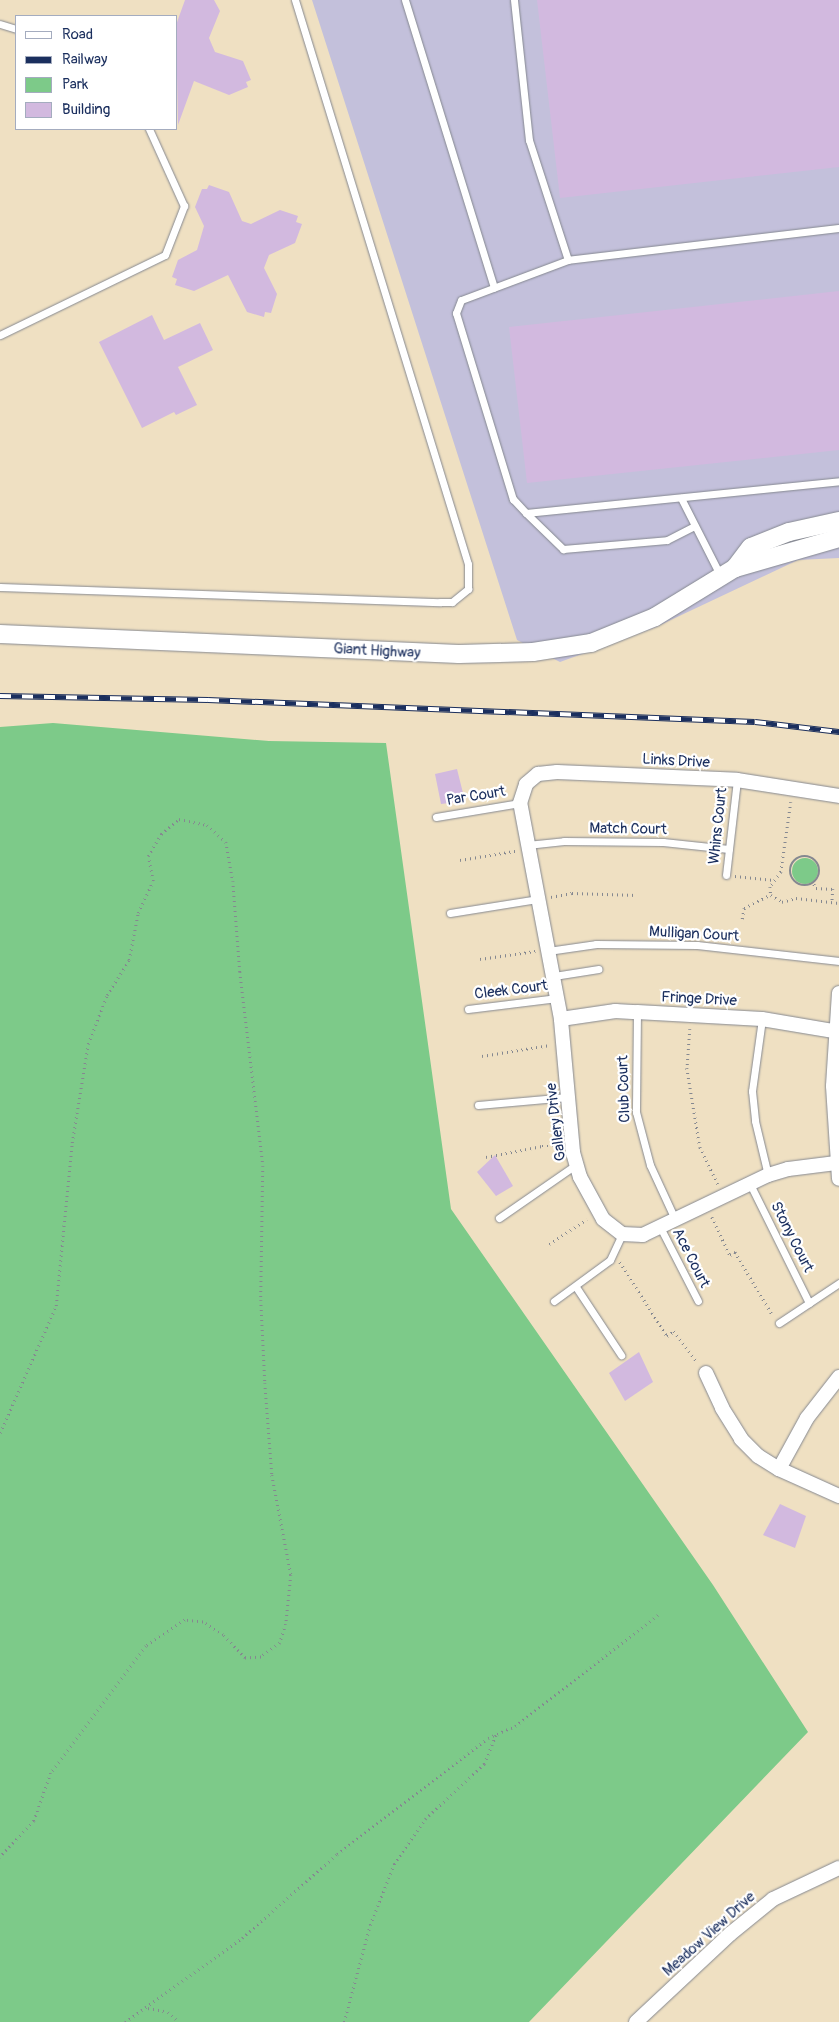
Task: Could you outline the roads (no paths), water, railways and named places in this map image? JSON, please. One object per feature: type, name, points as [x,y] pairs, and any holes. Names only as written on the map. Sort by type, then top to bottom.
[{"type":"street","name":"Giant Highway","points":[[728,572],[751,547],[789,532],[839,521]]},
{"type":"street","name":"Giant Highway","points":[[0,634],[459,654],[533,652],[591,643],[655,617],[728,572],[839,538]]},
{"type":"street","name":"Links Drive","points":[[521,799],[526,784],[538,774],[557,772],[737,780],[839,796]]},
{"type":"street","name":"Gallery Drive","points":[[521,799],[527,847],[561,1019],[572,1143],[577,1164],[599,1211],[622,1234]]},
{"type":"street","points":[[839,993],[834,1031],[836,1163],[839,1179]]},
{"type":"street","name":"Fringe Drive","points":[[561,1019],[615,1012],[637,1012],[762,1019],[834,1031]]},
{"type":"street","points":[[622,1234],[642,1235],[768,1175],[788,1169],[836,1163]]},
{"type":"street","points":[[706,1373],[722,1408],[741,1439],[779,1469],[839,1496]]},
{"type":"street","points":[[779,1469],[807,1418],[839,1377]]},
{"type":"street","name":"Meadow View Drive","points":[[636,2022],[730,1934],[773,1899],[839,1868]]},
{"type":"lane","points":[[0,587],[440,602],[452,602],[468,590],[468,564],[295,0]]},
{"type":"lane","points":[[406,0],[494,288]]},
{"type":"lane","points":[[514,0],[529,140],[568,260]]},
{"type":"lane","points":[[0,24],[15,29]]},
{"type":"lane","points":[[0,335],[165,256],[184,206],[149,130]]},
{"type":"lane","points":[[695,526],[668,540],[564,549],[526,513],[513,500],[456,313],[461,300],[568,260],[839,228]]},
{"type":"lane","points":[[526,513],[839,481]]},
{"type":"lane","points":[[681,498],[695,526],[728,572]]},
{"type":"lane","name":"Whins Court","points":[[726,876],[737,780]]},
{"type":"lane","name":"Par Court","points":[[436,816],[521,799]]},
{"type":"lane","name":"Match Court","points":[[527,847],[564,841],[653,842],[729,849]]},
{"type":"lane","points":[[450,913],[537,899]]},
{"type":"lane","name":"Mulligan Court","points":[[548,951],[596,944],[697,945],[839,962]]},
{"type":"lane","points":[[554,976],[598,969]]},
{"type":"lane","name":"Cleek Court","points":[[468,1009],[557,998]]},
{"type":"lane","name":"Club Court","points":[[637,1012],[636,1112],[650,1165],[675,1219]]},
{"type":"lane","points":[[762,1019],[752,1091],[755,1121],[768,1175]]},
{"type":"lane","points":[[478,1105],[568,1097]]},
{"type":"lane","points":[[499,1218],[577,1164]]},
{"type":"lane","name":"Stony Court","points":[[750,1184],[809,1303]]},
{"type":"lane","name":"Ace Court","points":[[660,1227],[698,1301]]},
{"type":"lane","points":[[554,1301],[576,1287],[615,1254],[622,1234]]},
{"type":"lane","points":[[779,1323],[839,1283]]},
{"type":"lane","points":[[576,1287],[621,1355]]},
{"type":"railway","points":[[0,696],[208,700],[755,722],[839,732]]}]
